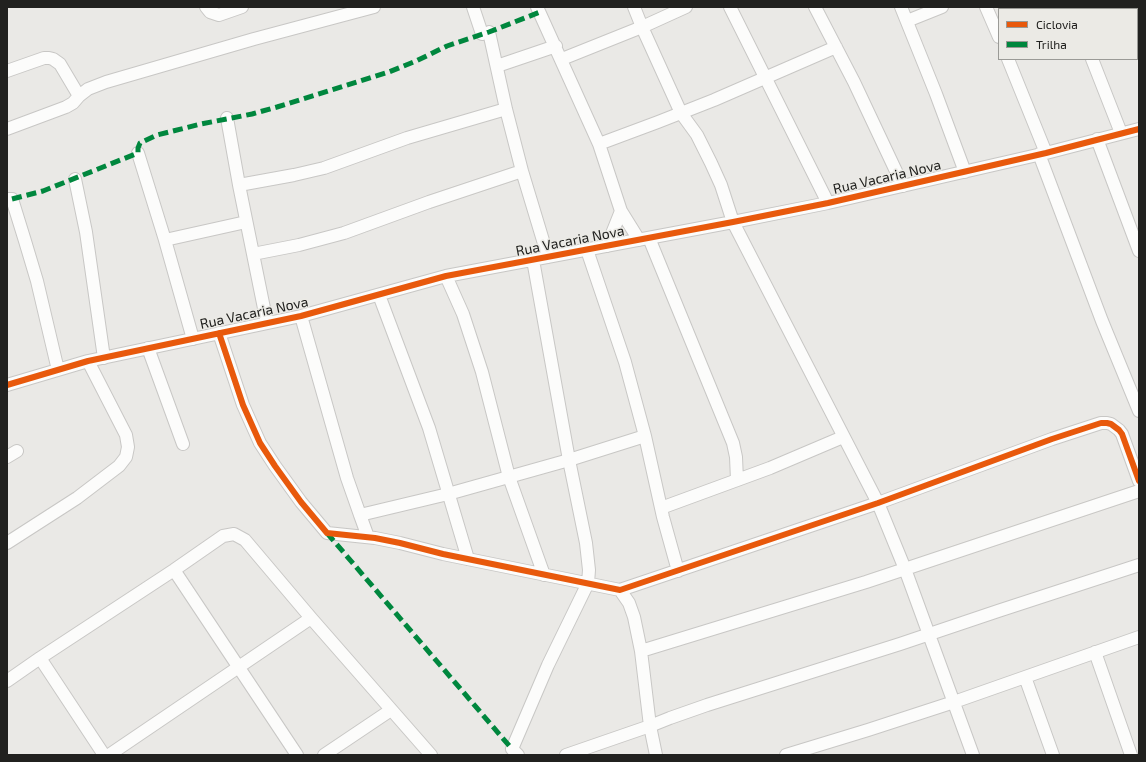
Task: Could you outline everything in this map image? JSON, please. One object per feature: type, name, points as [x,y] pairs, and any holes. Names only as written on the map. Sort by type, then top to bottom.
[{"type":"street","points":[[206,7],[210,12],[219,15],[242,7]]},
{"type":"street","points":[[7,129],[66,107],[73,103],[88,89],[106,82],[254,39],[374,7]]},
{"type":"street","points":[[473,7],[485,33],[497,66],[506,109],[522,171],[548,257]]},
{"type":"street","points":[[537,7],[562,59],[599,144],[621,211],[644,239],[733,443],[736,457],[737,480]]},
{"type":"street","points":[[634,7],[681,113],[708,155],[721,185],[733,222],[878,503],[905,569],[973,755]]},
{"type":"street","points":[[562,59],[686,7]]},
{"type":"street","points":[[730,7],[828,203]]},
{"type":"street","points":[[815,7],[854,82],[903,186]]},
{"type":"street","points":[[901,7],[965,172]]},
{"type":"street","points":[[906,21],[942,7]]},
{"type":"street","points":[[986,7],[998,35]]},
{"type":"street","points":[[497,66],[556,46]]},
{"type":"street","points":[[599,144],[681,113],[836,47]]},
{"type":"street","points":[[7,71],[44,58],[53,59],[60,64],[79,96]]},
{"type":"street","points":[[1008,60],[1102,321],[1139,411]]},
{"type":"street","points":[[1092,60],[1121,133]]},
{"type":"street","points":[[239,185],[324,168],[407,138],[506,109]]},
{"type":"street","points":[[227,118],[246,222],[267,323]]},
{"type":"street","name":"Rua Vacaria Nova","points":[[7,385],[88,361],[301,316],[446,276],[828,203],[1042,154],[1139,129]]},
{"type":"street","points":[[1097,140],[1139,251]]},
{"type":"street","points":[[138,153],[165,240],[193,339]]},
{"type":"street","points":[[253,254],[298,245],[344,233],[429,202],[522,171]]},
{"type":"street","points":[[75,178],[86,232],[104,358]]},
{"type":"street","points":[[7,199],[12,199],[26,242],[37,281],[58,370]]},
{"type":"street","points":[[607,246],[621,211]]},
{"type":"street","points":[[165,240],[246,222]]},
{"type":"street","points":[[587,250],[625,362],[678,571]]},
{"type":"street","points":[[518,755],[512,749],[548,665],[588,583],[589,570],[586,543],[569,460],[533,260]]},
{"type":"street","points":[[446,276],[463,314],[482,372],[509,476],[544,575]]},
{"type":"street","points":[[379,295],[429,428],[468,559]]},
{"type":"street","points":[[301,316],[340,456],[368,537]]},
{"type":"street","points":[[218,333],[243,405],[260,443],[301,502],[327,533],[368,537],[400,543],[443,554],[620,590],[878,503],[1052,439],[1101,423],[1111,424],[1122,434],[1135,459],[1139,481]]},
{"type":"street","points":[[148,348],[183,444]]},
{"type":"street","points":[[7,543],[77,498],[112,472],[126,457],[128,447],[126,436],[88,361]]},
{"type":"street","points":[[360,516],[448,494],[569,460],[645,436]]},
{"type":"street","points":[[661,508],[716,489],[844,437]]},
{"type":"street","points":[[641,651],[866,582],[1139,491]]},
{"type":"street","points":[[7,681],[223,536],[234,534],[245,540],[431,755]]},
{"type":"street","points":[[566,755],[708,705],[929,635],[1139,565]]},
{"type":"street","points":[[174,570],[297,755]]},
{"type":"street","points":[[620,590],[629,603],[634,617],[641,651],[650,726],[656,755]]},
{"type":"street","points":[[109,755],[311,618]]},
{"type":"street","points":[[786,755],[954,702],[1139,637]]},
{"type":"street","points":[[1095,652],[1131,755]]},
{"type":"street","points":[[40,658],[104,755]]},
{"type":"street","points":[[1025,677],[1053,755]]},
{"type":"street","points":[[324,755],[391,710]]},
{"type":"marked path","points":[[12,199],[43,191],[138,153],[140,143],[157,135],[201,124],[252,114],[389,72],[447,46],[489,32],[540,12]]},
{"type":"marked path","points":[[327,533],[512,749]]},
{"type":"cycle path","points":[[7,385],[88,361],[301,316],[446,276],[828,203],[1046,153],[1139,129]]},
{"type":"cycle path","points":[[219,333],[243,405],[260,443],[301,502],[327,533],[375,538],[443,554],[620,590],[878,503],[1052,439],[1101,423],[1111,424],[1122,434],[1139,481]]}]
